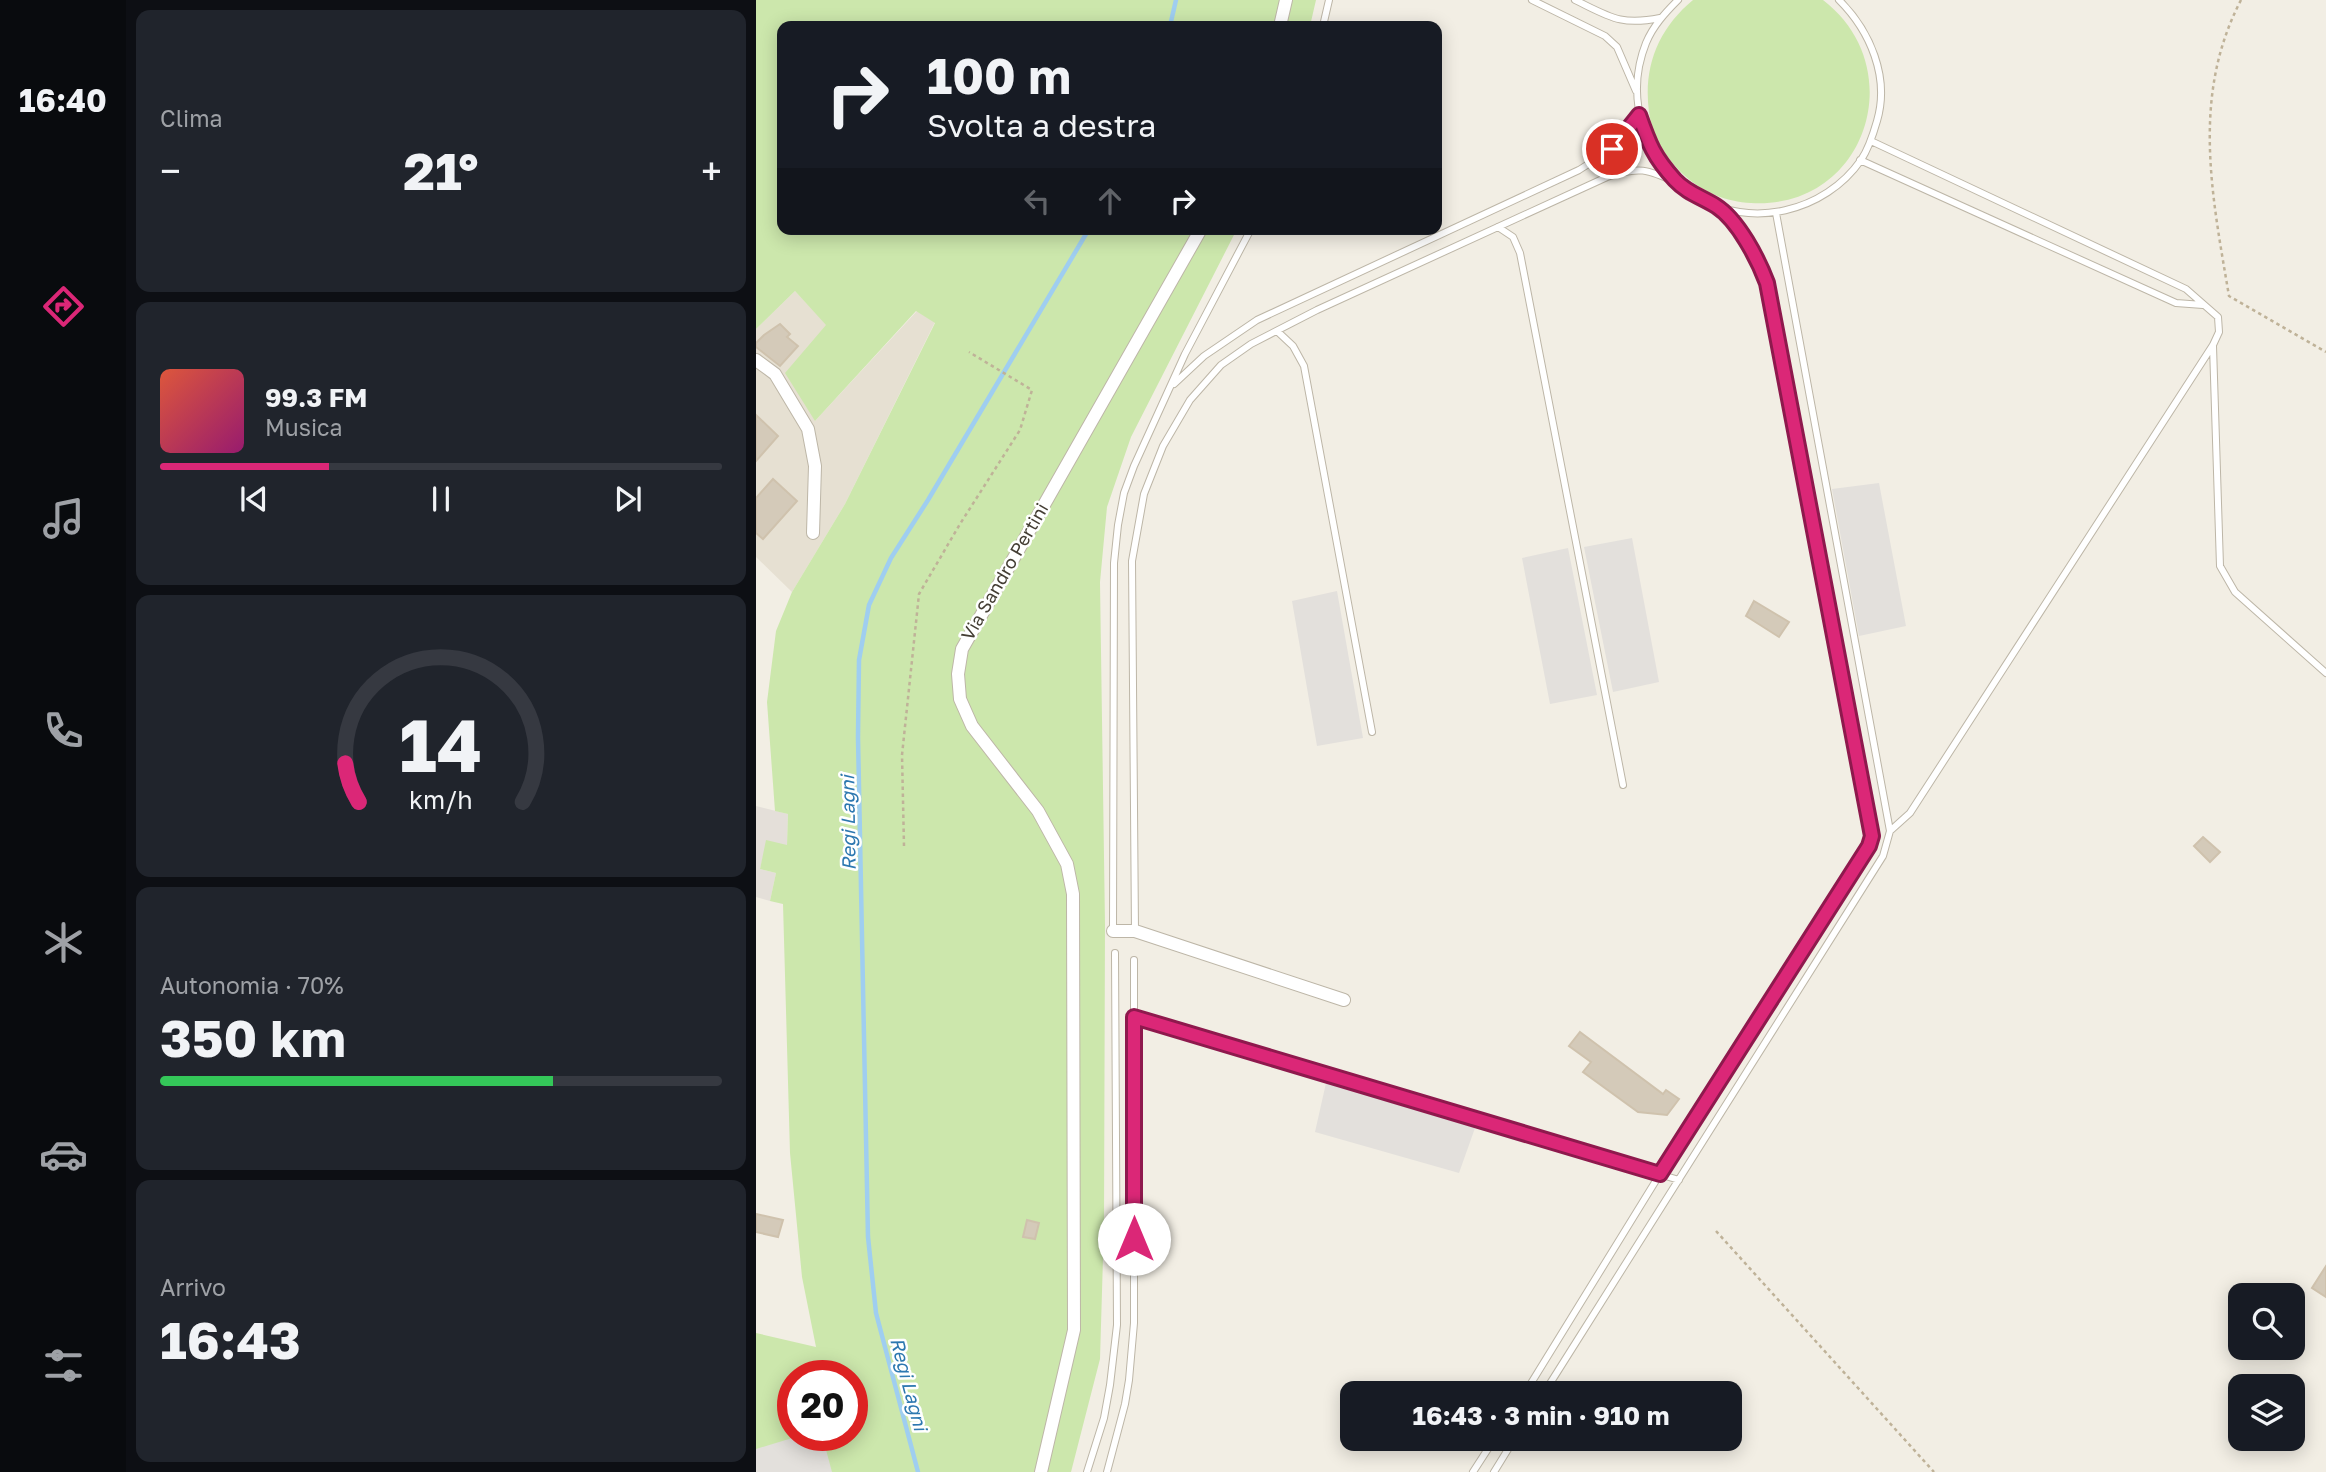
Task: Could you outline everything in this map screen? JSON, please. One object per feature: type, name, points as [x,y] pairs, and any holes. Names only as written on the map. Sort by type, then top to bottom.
[{"type":"street","points":[[1281,21],[1286,0]]},
{"type":"street","name":"Via Sandro Pertini","points":[[1041,1472],[1074,1330],[1073,894],[1067,864],[1038,811],[972,726],[960,699],[958,674],[962,649],[1199,235]]},
{"type":"street","points":[[756,360],[775,374],[808,429],[816,466],[813,533]]},
{"type":"street","points":[[1113,931],[1135,931],[1344,1000]]},
{"type":"lane","points":[[1324,21],[1329,0]]},
{"type":"lane","points":[[1532,0],[1605,36],[1617,47],[1636,92]]},
{"type":"lane","points":[[1575,0],[1614,20],[1636,23],[1660,18]]},
{"type":"lane","points":[[1677,183],[1652,152],[1639,115],[1636,92],[1639,66],[1647,41],[1660,18],[1678,0]]},
{"type":"lane","points":[[1135,931],[1132,561],[1144,494],[1163,446],[1190,400],[1221,365],[1251,344],[1317,310],[1628,169],[1653,172],[1718,207],[1746,214],[1776,213],[1800,207],[1824,196],[1844,180],[1860,160],[1871,141],[1880,112],[1881,81],[1874,51],[1861,24],[1839,0]]},
{"type":"lane","points":[[1442,233],[1590,164],[1612,149],[1639,115]]},
{"type":"lane","points":[[1871,141],[2186,289],[2218,317],[2218,332],[2213,345],[1910,813],[1890,831]]},
{"type":"lane","points":[[1860,160],[2176,303],[2203,305]]},
{"type":"lane","points":[[1532,1381],[1660,1174],[1869,846],[1872,836],[1767,283],[1751,249],[1718,207]]},
{"type":"lane","points":[[1552,1381],[1883,856],[1890,831],[1776,213]]},
{"type":"lane","points":[[1498,227],[1514,237],[1520,253],[1623,785]]},
{"type":"lane","points":[[1113,931],[1114,563],[1124,493],[1185,354],[1248,235]]},
{"type":"lane","points":[[1170,388],[1204,356],[1257,320],[1438,235]]},
{"type":"lane","points":[[1277,331],[1293,346],[1304,366],[1372,732]]},
{"type":"lane","points":[[2213,345],[2220,566],[2235,592],[2326,673]]},
{"type":"lane","points":[[1087,1472],[1104,1418],[1117,1325],[1115,953]]},
{"type":"lane","points":[[1107,1472],[1127,1392],[1134,1323],[1134,960]]},
{"type":"lane","points":[[1134,1017],[1679,1180]]},
{"type":"lane","points":[[1473,1472],[1487,1451]]},
{"type":"lane","points":[[1494,1472],[1507,1451]]},
{"type":"path","points":[[2241,0],[2232,17],[2217,65],[2209,124],[2211,185],[2229,296],[2326,352]]},
{"type":"path","points":[[904,846],[902,755],[919,594],[1020,430],[1032,390],[969,352]]},
{"type":"path","points":[[1716,1231],[1934,1472]]},
{"type":"shaded area","points":[[795,291],[827,325],[815,421],[917,311],[935,322],[845,504],[792,592],[756,557],[756,329]]},
{"type":"shaded area","points":[[1879,483],[1906,626],[1859,636],[1832,489]]},
{"type":"shaded area","points":[[1632,538],[1659,682],[1613,692],[1584,547]]},
{"type":"shaded area","points":[[1568,548],[1597,695],[1550,704],[1522,558]]},
{"type":"shaded area","points":[[1337,591],[1363,738],[1317,746],[1292,601]]},
{"type":"shaded area","points":[[756,806],[788,814],[787,846],[767,841],[760,869],[776,873],[770,901],[756,897]]},
{"type":"shaded area","points":[[1326,1083],[1475,1128],[1459,1173],[1315,1132]]},
{"type":"shaded area","points":[[777,1443],[777,1451],[826,1451],[832,1472],[756,1472],[756,1449]]},
{"type":"green space","points":[[756,0],[1316,0],[1311,21],[777,21],[777,235],[1234,235],[1131,437],[1107,507],[1100,582],[1105,925],[1104,1224],[1100,1359],[1071,1472],[756,1472],[756,1333],[816,1347],[802,1277],[790,1153],[783,904],[770,901],[776,873],[760,869],[766,840],[787,845],[788,814],[775,811],[767,702],[776,631],[792,592],[845,504],[935,323],[916,311],[815,421],[785,373],[826,325],[795,291],[756,329]]},
{"type":"green space","points":[[1693,0],[1823,0],[1850,29],[1865,61],[1870,96],[1864,130],[1848,160],[1823,184],[1791,199],[1742,202],[1715,195],[1699,186],[1684,175],[1666,155],[1653,130],[1649,112],[1648,80],[1662,36]]},
{"type":"building","points":[[780,324],[790,334],[787,337],[798,346],[780,366],[756,347],[756,343]]},
{"type":"building","points":[[756,415],[778,436],[756,461]]},
{"type":"building","points":[[773,479],[797,501],[763,539],[756,533],[756,498]]},
{"type":"building","points":[[1754,601],[1789,622],[1779,637],[1746,616]]},
{"type":"building","points":[[2203,837],[2220,852],[2210,862],[2194,846]]},
{"type":"building","points":[[1580,1032],[1663,1094],[1666,1090],[1679,1099],[1667,1115],[1638,1112],[1583,1072],[1591,1062],[1569,1046]]},
{"type":"building","points":[[756,1214],[783,1220],[778,1237],[756,1232]]},
{"type":"building","points":[[1027,1220],[1039,1223],[1035,1239],[1023,1237]]},
{"type":"building","points":[[2326,1266],[2326,1297],[2312,1288]]},
{"type":"waterway","name":"Regi Lagni","points":[[1171,21],[1176,0]]},
{"type":"waterway","name":"Regi Lagni","points":[[918,1472],[876,1313],[868,1237],[858,737],[859,660],[869,605],[891,558],[1085,235]]},
{"type":"route","points":[[1134,1239],[1134,1017],[1660,1174],[1869,846],[1872,836],[1762,268],[1734,225],[1718,207],[1696,197],[1677,183],[1652,152],[1639,115],[1612,149]]}]
